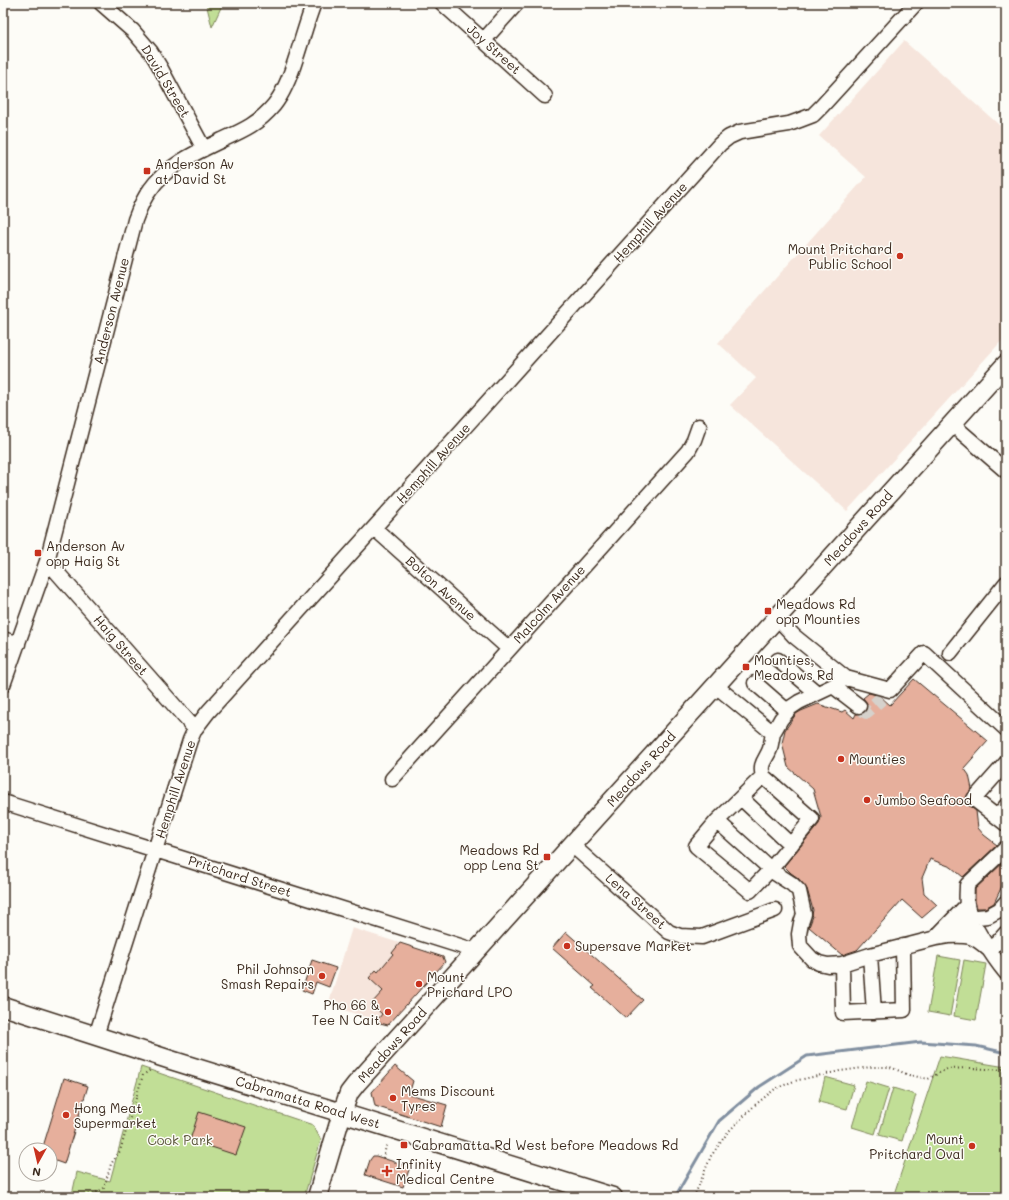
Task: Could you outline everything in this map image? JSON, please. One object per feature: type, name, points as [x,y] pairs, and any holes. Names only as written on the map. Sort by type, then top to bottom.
[{"type":"main road","name":"Meadows Road","points":[[317,1197],[342,1113],[349,1093],[356,1084],[1006,364]]},
{"type":"main road","name":"Cabramatta Road West","points":[[3,1006],[181,1063],[613,1197]]},
{"type":"street","name":"David Street","points":[[101,3],[133,31],[151,52],[204,149]]},
{"type":"street","name":"Anderson Avenue","points":[[3,685],[47,561],[137,214],[141,204],[150,189],[162,176],[204,149],[250,126],[275,104],[284,90],[314,3]]},
{"type":"street","name":"Joy Street","points":[[442,3],[545,96]]},
{"type":"street","points":[[484,40],[517,3]]},
{"type":"street","name":"Hemphill Avenue","points":[[96,1036],[190,740],[195,729],[208,712],[720,144],[729,136],[740,132],[789,124],[812,115],[822,106],[916,3]]},
{"type":"street","points":[[952,424],[1006,471]]},
{"type":"street","name":"Malcolm Avenue","points":[[392,779],[688,451],[699,426]]},
{"type":"street","name":"Bolton Avenue","points":[[374,528],[509,649]]},
{"type":"street","name":"Haig Street","points":[[47,561],[195,729]]},
{"type":"street","points":[[950,653],[1006,583]]},
{"type":"street","points":[[777,618],[794,636],[846,678],[886,694],[924,653],[1006,729]]},
{"type":"street","points":[[3,639],[18,644]]},
{"type":"street","points":[[778,660],[817,693]]},
{"type":"street","points":[[763,776],[717,821],[696,846],[750,891],[771,869],[812,819],[763,776],[761,770],[769,751],[773,734],[781,719],[790,708],[798,702],[833,686],[846,678]]},
{"type":"street","points":[[755,683],[787,711]]},
{"type":"street","points":[[716,686],[773,734]]},
{"type":"street","points":[[833,686],[859,706]]},
{"type":"street","points":[[1006,763],[974,799],[1001,820],[1006,806]]},
{"type":"street","points":[[741,798],[791,845]]},
{"type":"street","name":"Pritchard Street","points":[[3,802],[476,951]]},
{"type":"street","points":[[717,821],[780,878],[792,884],[799,891],[804,914],[799,934],[800,946],[812,959],[819,963],[828,965],[842,964],[903,946],[942,937],[964,935],[978,940],[997,942]]},
{"type":"street","name":"Lena Street","points":[[572,845],[670,932],[680,936],[702,937],[776,910]]},
{"type":"street","points":[[1006,848],[967,885],[967,905],[975,918],[997,942],[1006,958]]},
{"type":"street","points":[[942,937],[975,918],[988,916],[999,910],[1006,902]]},
{"type":"street","points":[[942,937],[944,930],[967,905]]},
{"type":"street","points":[[997,942],[1006,973]]},
{"type":"street","points":[[842,964],[843,1013],[904,1010],[903,946]]},
{"type":"street","points":[[870,955],[874,1012]]},
{"type":"path","points":[[1002,1069],[1006,1059]]},
{"type":"path","points":[[694,1197],[711,1156],[728,1132],[775,1089],[794,1081],[840,1071],[872,1067],[890,1067],[909,1076],[928,1079],[947,1069],[970,1068],[1006,1070]]},
{"type":"path","points":[[77,1197],[96,1193],[104,1188],[111,1164],[120,1151],[143,1075],[152,1068]]},
{"type":"path","points":[[383,1158],[387,1143]]},
{"type":"shaded area","name":"Mount Pritchard Public School","points":[[904,41],[1006,131],[1006,336],[847,511],[730,405],[756,378],[718,343],[866,177],[819,136]]},
{"type":"shaded area","points":[[352,928],[444,957],[444,961],[387,1024],[328,1005]]},
{"type":"green space","points":[[206,3],[223,3],[212,27]]},
{"type":"green space","points":[[938,956],[960,960],[950,1016],[928,1012]]},
{"type":"green space","points":[[964,960],[986,964],[976,1020],[954,1016]]},
{"type":"green space","name":"Mount Pritchard Oval","points":[[940,1056],[1006,1067],[1006,1197],[893,1197]]},
{"type":"green space","name":"Cook Park","points":[[141,1067],[313,1125],[321,1140],[304,1197],[67,1197],[72,1195],[77,1172],[110,1181]]},
{"type":"green space","points":[[825,1077],[854,1085],[847,1109],[819,1102]]},
{"type":"green space","points":[[866,1081],[889,1088],[875,1134],[852,1127]]},
{"type":"green space","points":[[893,1088],[916,1095],[902,1141],[879,1135]]},
{"type":"building","points":[[914,679],[988,741],[964,768],[969,775],[972,789],[966,798],[966,802],[976,811],[978,828],[984,835],[997,845],[963,877],[951,867],[930,859],[922,878],[924,893],[937,905],[922,918],[902,900],[857,950],[842,955],[809,927],[813,916],[813,910],[807,889],[798,878],[784,866],[819,824],[821,817],[813,789],[788,767],[782,743],[785,730],[796,714],[818,704],[842,712],[845,710],[854,718],[856,714],[862,714],[866,711],[867,703],[863,698],[869,693],[880,696],[890,705]]},
{"type":"building","points":[[1006,860],[1006,882],[1003,884],[994,903],[985,908],[977,908],[975,901],[975,889]]},
{"type":"building","points":[[566,932],[643,1000],[626,1018],[592,988],[595,986],[552,948]]},
{"type":"building","points":[[400,943],[443,957],[445,962],[388,1025],[376,1022],[382,1014],[371,1004],[383,991],[369,978],[376,970],[378,972]]},
{"type":"building","points":[[312,960],[336,968],[329,987],[316,982],[312,994],[302,990]]},
{"type":"building","points":[[395,1066],[413,1081],[409,1094],[447,1105],[441,1127],[375,1106],[372,1092]]},
{"type":"building","points":[[64,1078],[88,1086],[64,1164],[58,1162],[58,1142],[44,1142]]},
{"type":"building","points":[[199,1112],[246,1127],[236,1155],[190,1140]]},
{"type":"building","name":"Infinity Medical Centre","points":[[373,1156],[410,1167],[403,1187],[365,1175],[370,1160]]},
{"type":"waterway","points":[[675,1197],[719,1121],[759,1087],[807,1056],[921,1042],[976,1046],[1006,1053]]},
{"type":"tunnel","points":[[859,706],[866,712],[882,698]]},
{"type":"place","name":"Anderson Av at David St","points":[[147,171]]},
{"type":"place","name":"Mount Pritchard Public School","points":[[900,256]]},
{"type":"place","name":"Anderson Av opp Haig St","points":[[38,553]]},
{"type":"place","name":"Meadows Rd opp Mounties","points":[[768,611]]},
{"type":"place","name":"Mounties, Meadows Rd","points":[[746,667]]},
{"type":"place","name":"Mounties","points":[[841,759]]},
{"type":"place","name":"Jumbo Seafood","points":[[867,800]]},
{"type":"place","name":"Meadows Rd opp Lena St","points":[[547,857]]},
{"type":"place","name":"Supersave Market","points":[[567,946]]},
{"type":"place","name":"Phil Johnson Smash Repairs","points":[[322,976]]},
{"type":"place","name":"Mount Prichard LPO","points":[[419,984]]},
{"type":"place","name":"Pho 66 & Tee N Cait","points":[[388,1012]]},
{"type":"place","name":"Mems Discount Tyres","points":[[393,1098]]},
{"type":"place","name":"Hong Meat Supermarket","points":[[66,1115]]},
{"type":"place","name":"Cabramatta Rd West before Meadows Rd","points":[[404,1145]]},
{"type":"place","name":"Mount Pritchard Oval","points":[[972,1146]]},
{"type":"place","name":"Infinity Medical Centre","points":[[387,1171]]}]
